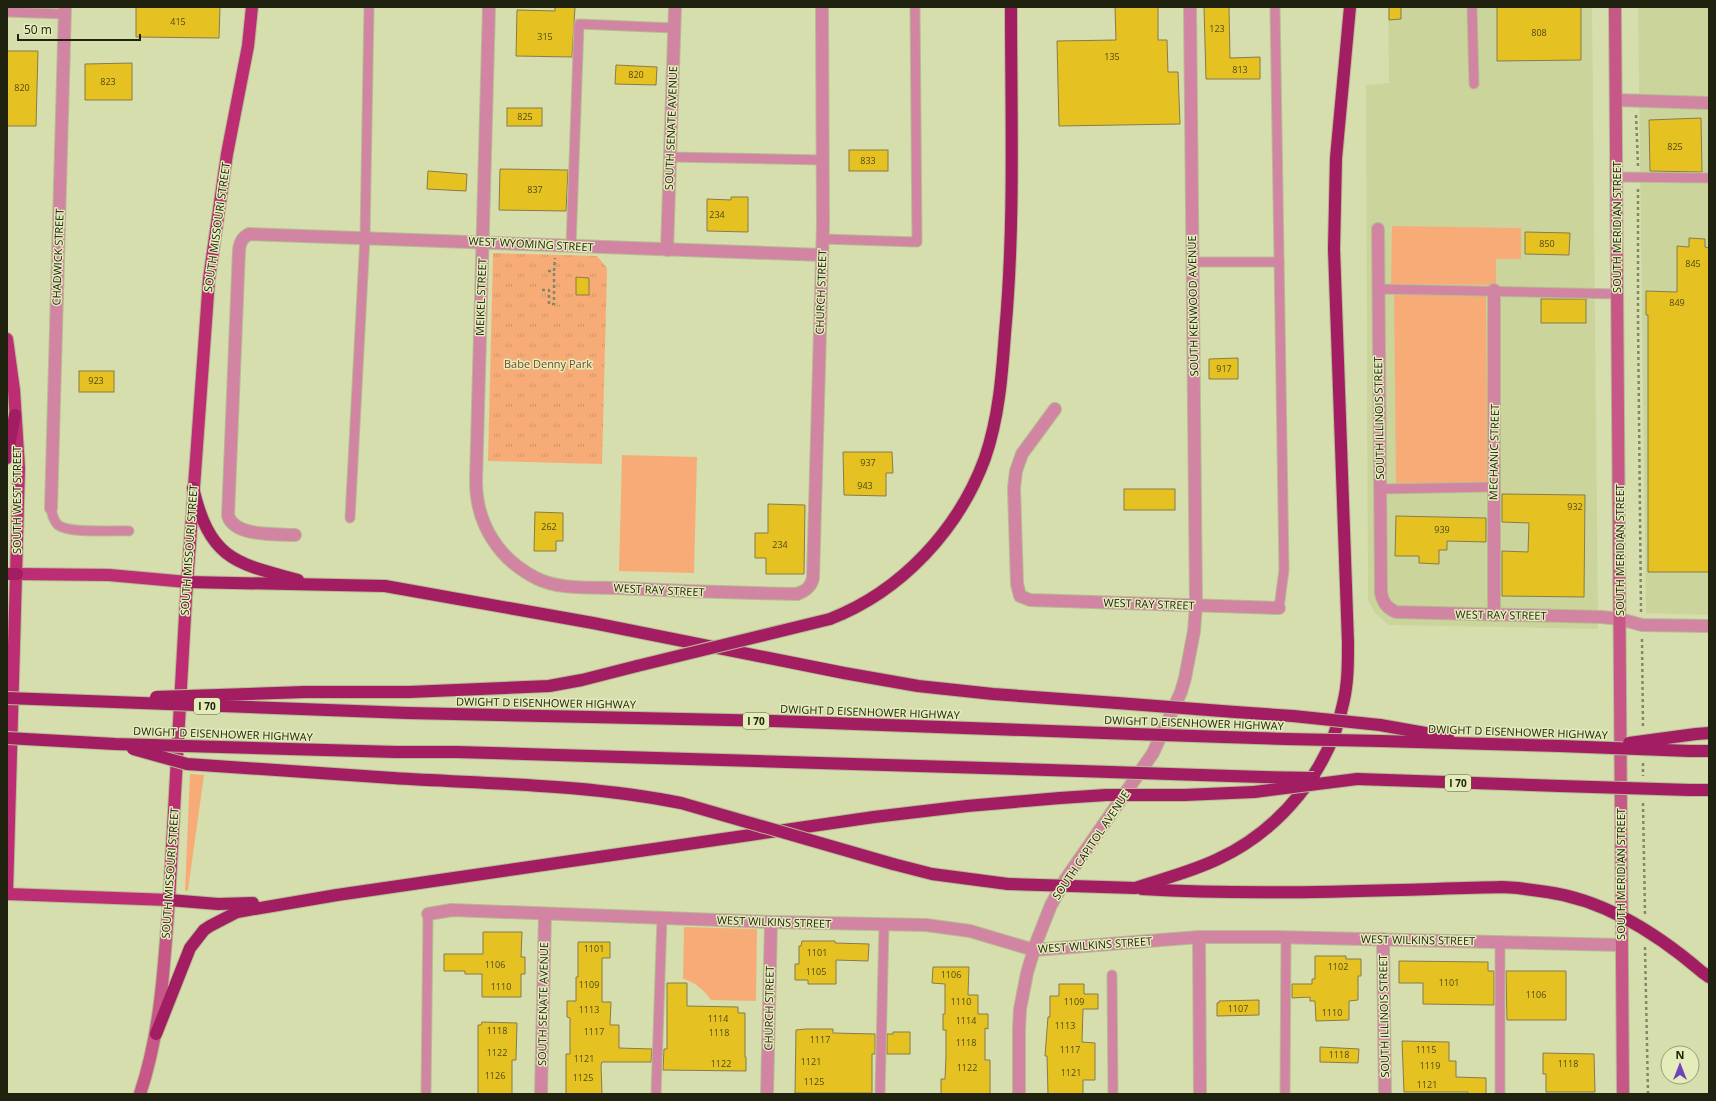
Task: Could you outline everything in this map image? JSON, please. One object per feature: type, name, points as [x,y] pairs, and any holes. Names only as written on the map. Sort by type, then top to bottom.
[{"type":"highway","points":[[46,700],[305,692],[484,690],[549,686],[582,680],[830,619],[844,613],[885,589],[909,570],[930,550],[958,513],[969,494],[984,460],[991,438],[1000,394],[1011,265],[1011,7]]},
{"type":"highway","points":[[1135,888],[1197,868],[1218,859],[1252,839],[1275,821],[1316,773],[1330,746],[1343,705],[1348,674],[1348,643],[1334,249],[1336,158],[1350,7]]},
{"type":"highway","points":[[7,458],[15,415]]},
{"type":"highway","points":[[193,488],[199,511],[206,527],[225,553],[246,565],[317,586]]},
{"type":"highway","points":[[187,582],[317,586],[384,586],[424,592],[918,686],[978,693],[1293,716],[1380,725],[1485,743]]},
{"type":"highway","name":"DWIGHT D EISENHOWER HIGHWAY","points":[[7,698],[408,714],[774,721],[1286,739],[1485,743],[1709,751]]},
{"type":"highway","points":[[1595,747],[1709,733]]},
{"type":"highway","name":"DWIGHT D EISENHOWER HIGHWAY","points":[[7,738],[115,744],[396,752],[457,752],[1709,790]]},
{"type":"highway","points":[[115,744],[187,764],[609,792],[645,796],[681,803],[932,874],[1008,884],[1135,888],[1195,892],[1265,893],[1502,887],[1547,892],[1592,905],[1633,924],[1658,938],[1706,975]]},
{"type":"highway","points":[[156,1034],[187,954],[204,930],[216,922],[237,912],[882,816],[967,806],[1060,798],[1106,795],[1184,795],[1254,792],[1357,780]]},
{"type":"highway","points":[[169,900],[218,904],[298,902]]},
{"type":"main road","name":"SOUTH MISSOURI STREET","points":[[140,1094],[151,1059],[156,1034],[163,979],[193,488],[208,279],[226,162],[248,46],[252,7]]},
{"type":"main road","name":"SOUTH MERIDIAN STREET","points":[[1616,7],[1623,1094]]},
{"type":"main road","name":"SOUTH WEST STREET","points":[[7,339],[12,365],[19,468],[12,574],[7,902]]},
{"type":"main road","points":[[12,574],[109,575],[187,582]]},
{"type":"main road","points":[[7,894],[169,900]]},
{"type":"street","name":"MEIKEL STREET","points":[[489,7],[476,488],[479,510],[484,525],[494,543],[504,555]]},
{"type":"street","name":"SOUTH SENATE AVENUE","points":[[667,250],[675,7]]},
{"type":"street","name":"CHURCH STREET","points":[[813,578],[823,239],[822,7]]},
{"type":"street","name":"SOUTH KENWOOD AVENUE","points":[[1190,7],[1196,606]]},
{"type":"street","name":"CHADWICK STREET","points":[[51,508],[65,10]]},
{"type":"street","points":[[1616,100],[1709,103]]},
{"type":"street","name":"SOUTH ILLINOIS STREET","points":[[1378,229],[1381,593],[1385,605]]},
{"type":"street","name":"WEST WYOMING STREET","points":[[295,535],[250,532],[233,525],[228,516],[239,250],[242,240],[249,234],[256,233],[822,255]]},
{"type":"street","name":"MECHANIC STREET","points":[[1494,290],[1494,614]]},
{"type":"street","name":"WEST RAY STREET","points":[[1055,410],[1024,451],[1019,460],[1016,471],[1014,488],[1017,584],[1020,596],[1030,600],[1279,608]]},
{"type":"street","name":"WEST RAY STREET","points":[[504,555],[510,562],[537,579],[552,584],[576,586],[709,593],[797,594],[806,590],[810,586],[813,578]]},
{"type":"street","name":"WEST RAY STREET","points":[[1385,605],[1390,610],[1396,612],[1602,617],[1642,624],[1709,626]]},
{"type":"street","name":"SOUTH CAPITOL AVENUE","points":[[1019,1094],[1020,1016],[1027,973],[1034,950],[1049,911],[1066,880],[1153,753],[1181,692],[1194,631],[1196,606]]},
{"type":"street","name":"WEST WILKINS STREET","points":[[428,914],[452,910],[770,922],[918,925],[970,931],[1034,950],[1199,937],[1286,937],[1621,945]]},
{"type":"street","name":"SOUTH SENATE AVENUE","points":[[541,1094],[545,914]]},
{"type":"street","name":"CHURCH STREET","points":[[767,1094],[770,922]]},
{"type":"street","points":[[1199,937],[1200,1094]]},
{"type":"street","name":"SOUTH ILLINOIS STREET","points":[[1383,939],[1385,1094]]},
{"type":"lane","points":[[350,518],[365,238],[369,7]]},
{"type":"lane","points":[[823,239],[917,242],[915,7]]},
{"type":"lane","points":[[1275,7],[1284,570],[1279,608]]},
{"type":"lane","points":[[1472,7],[1474,84]]},
{"type":"lane","points":[[7,12],[65,10]]},
{"type":"lane","points":[[571,246],[579,24],[674,28]]},
{"type":"lane","points":[[670,157],[823,160]]},
{"type":"lane","points":[[1617,177],[1709,178]]},
{"type":"lane","points":[[1192,262],[1279,262]]},
{"type":"lane","points":[[1378,289],[1494,290],[1618,294]]},
{"type":"lane","points":[[1380,489],[1493,487]]},
{"type":"lane","points":[[51,508],[53,519],[63,528],[73,530],[129,531]]},
{"type":"lane","points":[[426,1094],[428,914]]},
{"type":"lane","points":[[656,1094],[662,918]]},
{"type":"lane","points":[[880,1094],[884,924]]},
{"type":"lane","points":[[1285,1094],[1286,937]]},
{"type":"lane","points":[[1500,942],[1500,1094]]},
{"type":"lane","points":[[1112,975],[1113,1094]]},
{"type":"path","points":[[1636,108],[1638,177],[1641,613]]},
{"type":"path","points":[[542,290],[549,290],[549,304],[554,304],[554,271]]},
{"type":"path","points":[[1642,634],[1643,734]]},
{"type":"path","points":[[1643,756],[1643,779]]},
{"type":"path","points":[[1643,802],[1645,920]]},
{"type":"path","points":[[1645,944],[1648,1094]]},
{"type":"shaded area","points":[[1388,7],[1592,7],[1598,629],[1389,625],[1375,613],[1368,600],[1366,85],[1389,83]]},
{"type":"shaded area","points":[[1638,7],[1709,7],[1709,615],[1646,613]]},
{"type":"green space","points":[[1392,226],[1521,228],[1521,259],[1496,259],[1496,285],[1391,284]]},
{"type":"green space","name":"Babe Denny Park","points":[[493,253],[597,256],[607,268],[602,464],[488,461]]},
{"type":"green space","points":[[1486,294],[1488,484],[1396,484],[1394,295]]},
{"type":"green space","points":[[622,455],[697,457],[694,573],[619,571]]},
{"type":"green space","points":[[190,774],[204,775],[188,890],[185,891]]},
{"type":"green space","points":[[684,927],[757,929],[756,1001],[711,1000],[699,987],[683,979]]},
{"type":"building","points":[[136,7],[220,7],[219,38],[136,37]]},
{"type":"building","points":[[555,7],[575,7],[572,57],[516,56],[517,10],[555,11]]},
{"type":"building","points":[[1115,7],[1158,7],[1158,40],[1167,40],[1168,72],[1178,72],[1180,124],[1059,126],[1057,41],[1116,40]]},
{"type":"building","points":[[1204,7],[1229,7],[1230,58],[1260,57],[1260,79],[1206,79]]},
{"type":"building","points":[[1389,7],[1401,7],[1401,19],[1389,20]]},
{"type":"building","points":[[1497,7],[1581,7],[1581,60],[1497,61]]},
{"type":"building","points":[[7,51],[38,51],[36,126],[7,126]]},
{"type":"building","points":[[132,63],[132,100],[85,100],[85,64]]},
{"type":"building","points":[[616,65],[657,67],[656,85],[615,84]]},
{"type":"building","points":[[507,108],[542,108],[542,126],[507,126]]},
{"type":"building","points":[[1701,118],[1702,172],[1650,171],[1649,120]]},
{"type":"building","points":[[849,150],[888,150],[888,171],[849,171]]},
{"type":"building","points":[[500,169],[568,170],[566,211],[499,210]]},
{"type":"building","points":[[428,171],[467,174],[466,191],[427,189]]},
{"type":"building","points":[[731,197],[748,197],[748,232],[707,231],[707,199],[731,200]]},
{"type":"building","points":[[1525,232],[1570,233],[1569,255],[1525,254]]},
{"type":"building","points":[[1689,238],[1705,239],[1705,247],[1709,248],[1709,572],[1648,572],[1648,315],[1646,315],[1646,291],[1677,292],[1677,246],[1689,247]]},
{"type":"building","points":[[576,277],[589,278],[589,295],[576,295]]},
{"type":"building","points":[[1541,299],[1586,299],[1586,323],[1541,323]]},
{"type":"building","points":[[1238,358],[1238,379],[1209,379],[1209,359]]},
{"type":"building","points":[[79,371],[114,371],[114,392],[79,392]]},
{"type":"building","points":[[843,452],[892,452],[893,473],[886,473],[886,496],[844,495]]},
{"type":"building","points":[[1124,489],[1175,489],[1175,510],[1124,510]]},
{"type":"building","points":[[1502,494],[1585,495],[1584,597],[1502,596],[1502,551],[1528,552],[1529,523],[1502,522]]},
{"type":"building","points":[[768,504],[805,505],[804,574],[766,574],[766,558],[755,558],[755,533],[768,533]]},
{"type":"building","points":[[535,512],[563,513],[563,541],[556,541],[556,551],[534,551]]},
{"type":"building","points":[[1396,516],[1486,518],[1486,542],[1447,541],[1447,550],[1439,550],[1439,564],[1419,563],[1419,556],[1395,556]]},
{"type":"building","points":[[483,932],[522,932],[521,957],[525,957],[525,974],[521,974],[521,997],[482,997],[482,974],[465,974],[465,971],[444,971],[444,954],[483,954]]},
{"type":"building","points":[[802,941],[835,941],[835,943],[869,944],[868,961],[836,960],[836,984],[808,984],[808,980],[795,980],[795,964],[799,964],[799,946],[801,946]]},
{"type":"building","points":[[578,942],[610,942],[610,958],[602,958],[602,1002],[611,1002],[610,1025],[619,1025],[619,1048],[652,1049],[651,1062],[602,1062],[602,1094],[566,1094],[566,1054],[570,1054],[570,1018],[567,1017],[567,1001],[576,1001]]},
{"type":"building","points":[[1315,956],[1346,956],[1346,959],[1361,959],[1361,976],[1358,976],[1358,1000],[1349,1001],[1349,1020],[1316,1021],[1315,1001],[1310,1001],[1310,997],[1292,998],[1292,984],[1312,984],[1312,979],[1315,979]]},
{"type":"building","points":[[1399,961],[1488,962],[1488,971],[1494,971],[1494,1005],[1423,1004],[1423,983],[1399,983]]},
{"type":"building","points":[[933,967],[969,967],[968,995],[978,995],[978,1014],[988,1014],[988,1029],[985,1028],[985,1060],[990,1060],[990,1094],[941,1094],[941,1079],[945,1079],[946,1056],[946,1030],[943,1030],[943,1014],[945,1014],[945,984],[932,983]]},
{"type":"building","points":[[1506,971],[1566,971],[1566,1020],[1507,1020]]},
{"type":"building","points":[[667,983],[687,983],[687,1006],[738,1007],[738,1013],[745,1013],[746,1071],[663,1070],[664,1049],[667,1049]]},
{"type":"building","points":[[1059,984],[1084,984],[1084,994],[1098,994],[1098,1009],[1083,1009],[1082,1042],[1095,1043],[1095,1080],[1083,1080],[1083,1094],[1048,1094],[1047,1056],[1045,1056],[1048,1017],[1050,1017],[1050,996],[1059,996]]},
{"type":"building","points":[[1259,1000],[1259,1015],[1217,1016],[1217,1003],[1219,1003],[1219,1001]]},
{"type":"building","points":[[482,1022],[517,1023],[516,1060],[512,1060],[512,1094],[478,1094],[478,1025],[481,1025]]},
{"type":"building","points":[[833,1029],[833,1033],[875,1034],[875,1054],[872,1054],[872,1093],[795,1093],[796,1030]]},
{"type":"building","points":[[893,1032],[910,1032],[910,1054],[887,1054],[887,1034],[893,1034]]},
{"type":"building","points":[[1402,1041],[1449,1042],[1449,1061],[1456,1061],[1456,1077],[1486,1078],[1486,1094],[1468,1094],[1468,1092],[1404,1092]]},
{"type":"building","points":[[1320,1047],[1359,1049],[1358,1063],[1320,1062]]},
{"type":"building","points":[[1543,1053],[1594,1054],[1595,1092],[1546,1092],[1546,1074],[1543,1074]]}]
